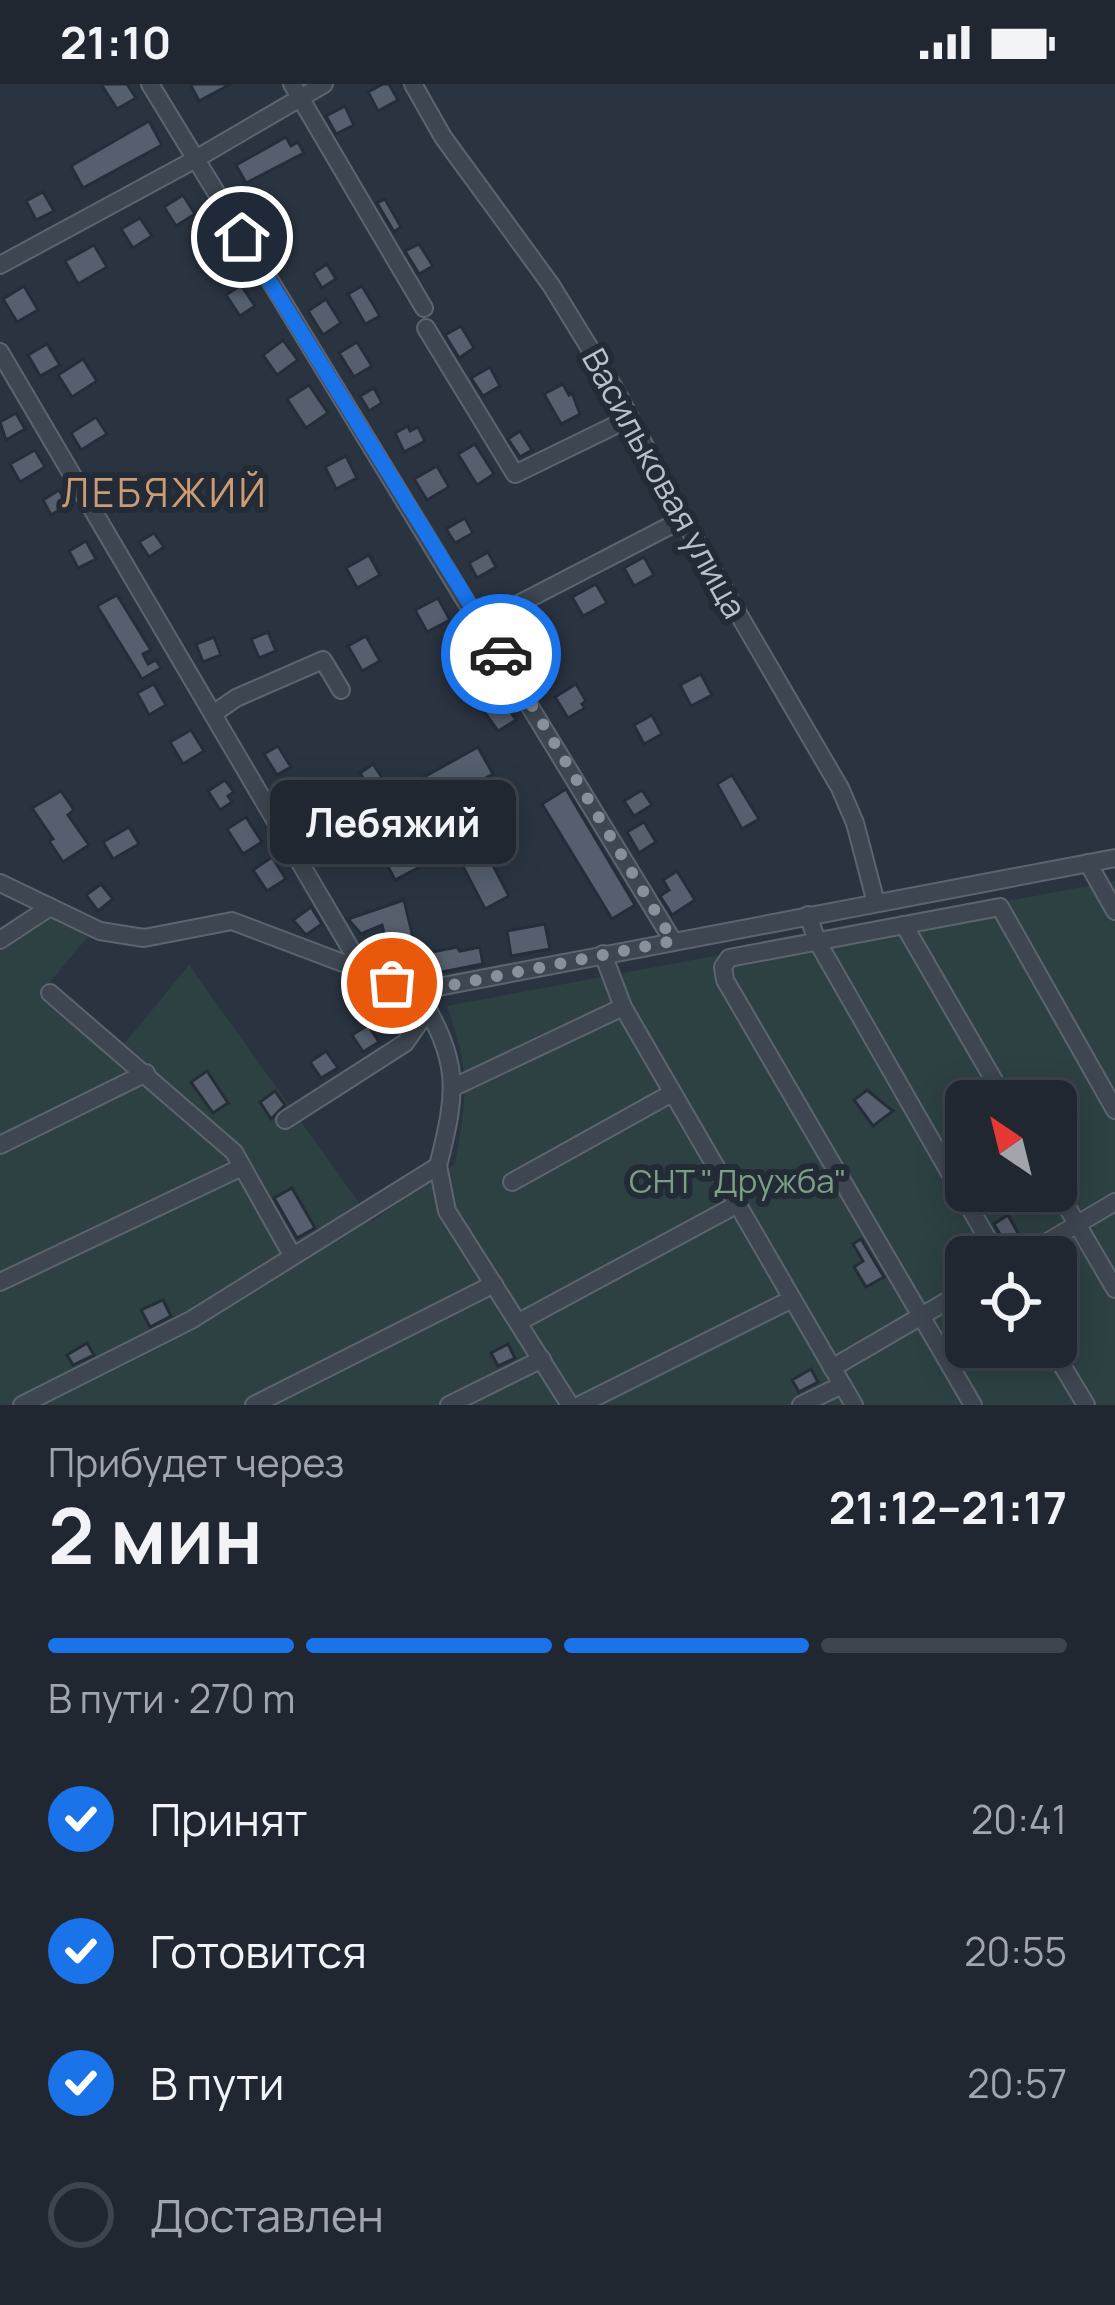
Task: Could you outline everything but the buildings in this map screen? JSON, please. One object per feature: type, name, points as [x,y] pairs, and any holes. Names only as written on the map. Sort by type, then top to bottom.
[{"type":"street","points":[[150,84],[673,941]]},
{"type":"street","points":[[0,265],[194,160],[295,91],[324,84]]},
{"type":"street","name":"Васильковая улица","points":[[413,84],[442,137],[551,285],[840,788],[877,903]]},
{"type":"street","points":[[295,91],[424,308]]},
{"type":"street","points":[[426,328],[515,474],[630,418]]},
{"type":"street","points":[[0,352],[366,975]]},
{"type":"street","points":[[482,623],[683,519]]},
{"type":"street","points":[[213,714],[236,698],[323,660],[341,690]]},
{"type":"street","points":[[0,883],[100,931],[144,938],[232,921],[417,992],[1115,859]]},
{"type":"street","points":[[1088,863],[1115,910]]},
{"type":"street","points":[[992,881],[1000,907],[1115,1110]]},
{"type":"street","points":[[0,940],[50,907]]},
{"type":"street","points":[[973,1405],[725,980],[724,967],[729,958],[1000,907]]},
{"type":"street","points":[[808,915],[817,941],[986,1236]]},
{"type":"street","points":[[904,925],[994,1080]]},
{"type":"street","points":[[604,954],[623,1007],[854,1405]]},
{"type":"street","points":[[417,992],[452,1061],[453,1108],[438,1166],[447,1211],[571,1405]]},
{"type":"street","points":[[50,993],[234,1152],[292,1255]]},
{"type":"street","points":[[452,1088],[623,1007]]},
{"type":"street","points":[[285,1120],[405,1043],[428,1010]]},
{"type":"street","points":[[0,1145],[146,1073]]},
{"type":"street","points":[[512,1182],[672,1093]]},
{"type":"street","points":[[22,1405],[191,1320],[438,1166]]},
{"type":"street","points":[[0,1282],[242,1167]]},
{"type":"street","points":[[1057,1236],[1115,1202]]},
{"type":"street","points":[[519,1322],[736,1205]]},
{"type":"street","points":[[1070,1212],[1115,1289]]},
{"type":"street","points":[[254,1405],[494,1284]]},
{"type":"street","points":[[580,1405],[792,1299]]},
{"type":"street","points":[[832,1368],[945,1302]]},
{"type":"street","points":[[449,1405],[542,1359]]},
{"type":"street","points":[[1064,1368],[1086,1405]]},
{"type":"street","points":[[801,1405],[842,1385]]},
{"type":"green space","name":"СНТ \"Дружба\"","points":[[1115,881],[1115,1405],[0,1405],[0,940],[45,910],[90,934],[39,995],[115,1055],[189,965],[372,1221],[455,1164],[464,1084],[447,1006]]},
{"type":"way so far","points":[[392,983],[417,992],[673,941],[501,654]]},
{"type":"place","name":"Лебяжий","points":[[392,983]]},
{"type":"district","name":"ЛЕБЯЖИЙ","points":[[165,492]]},
{"type":"route","points":[[242,237],[501,654]]}]
